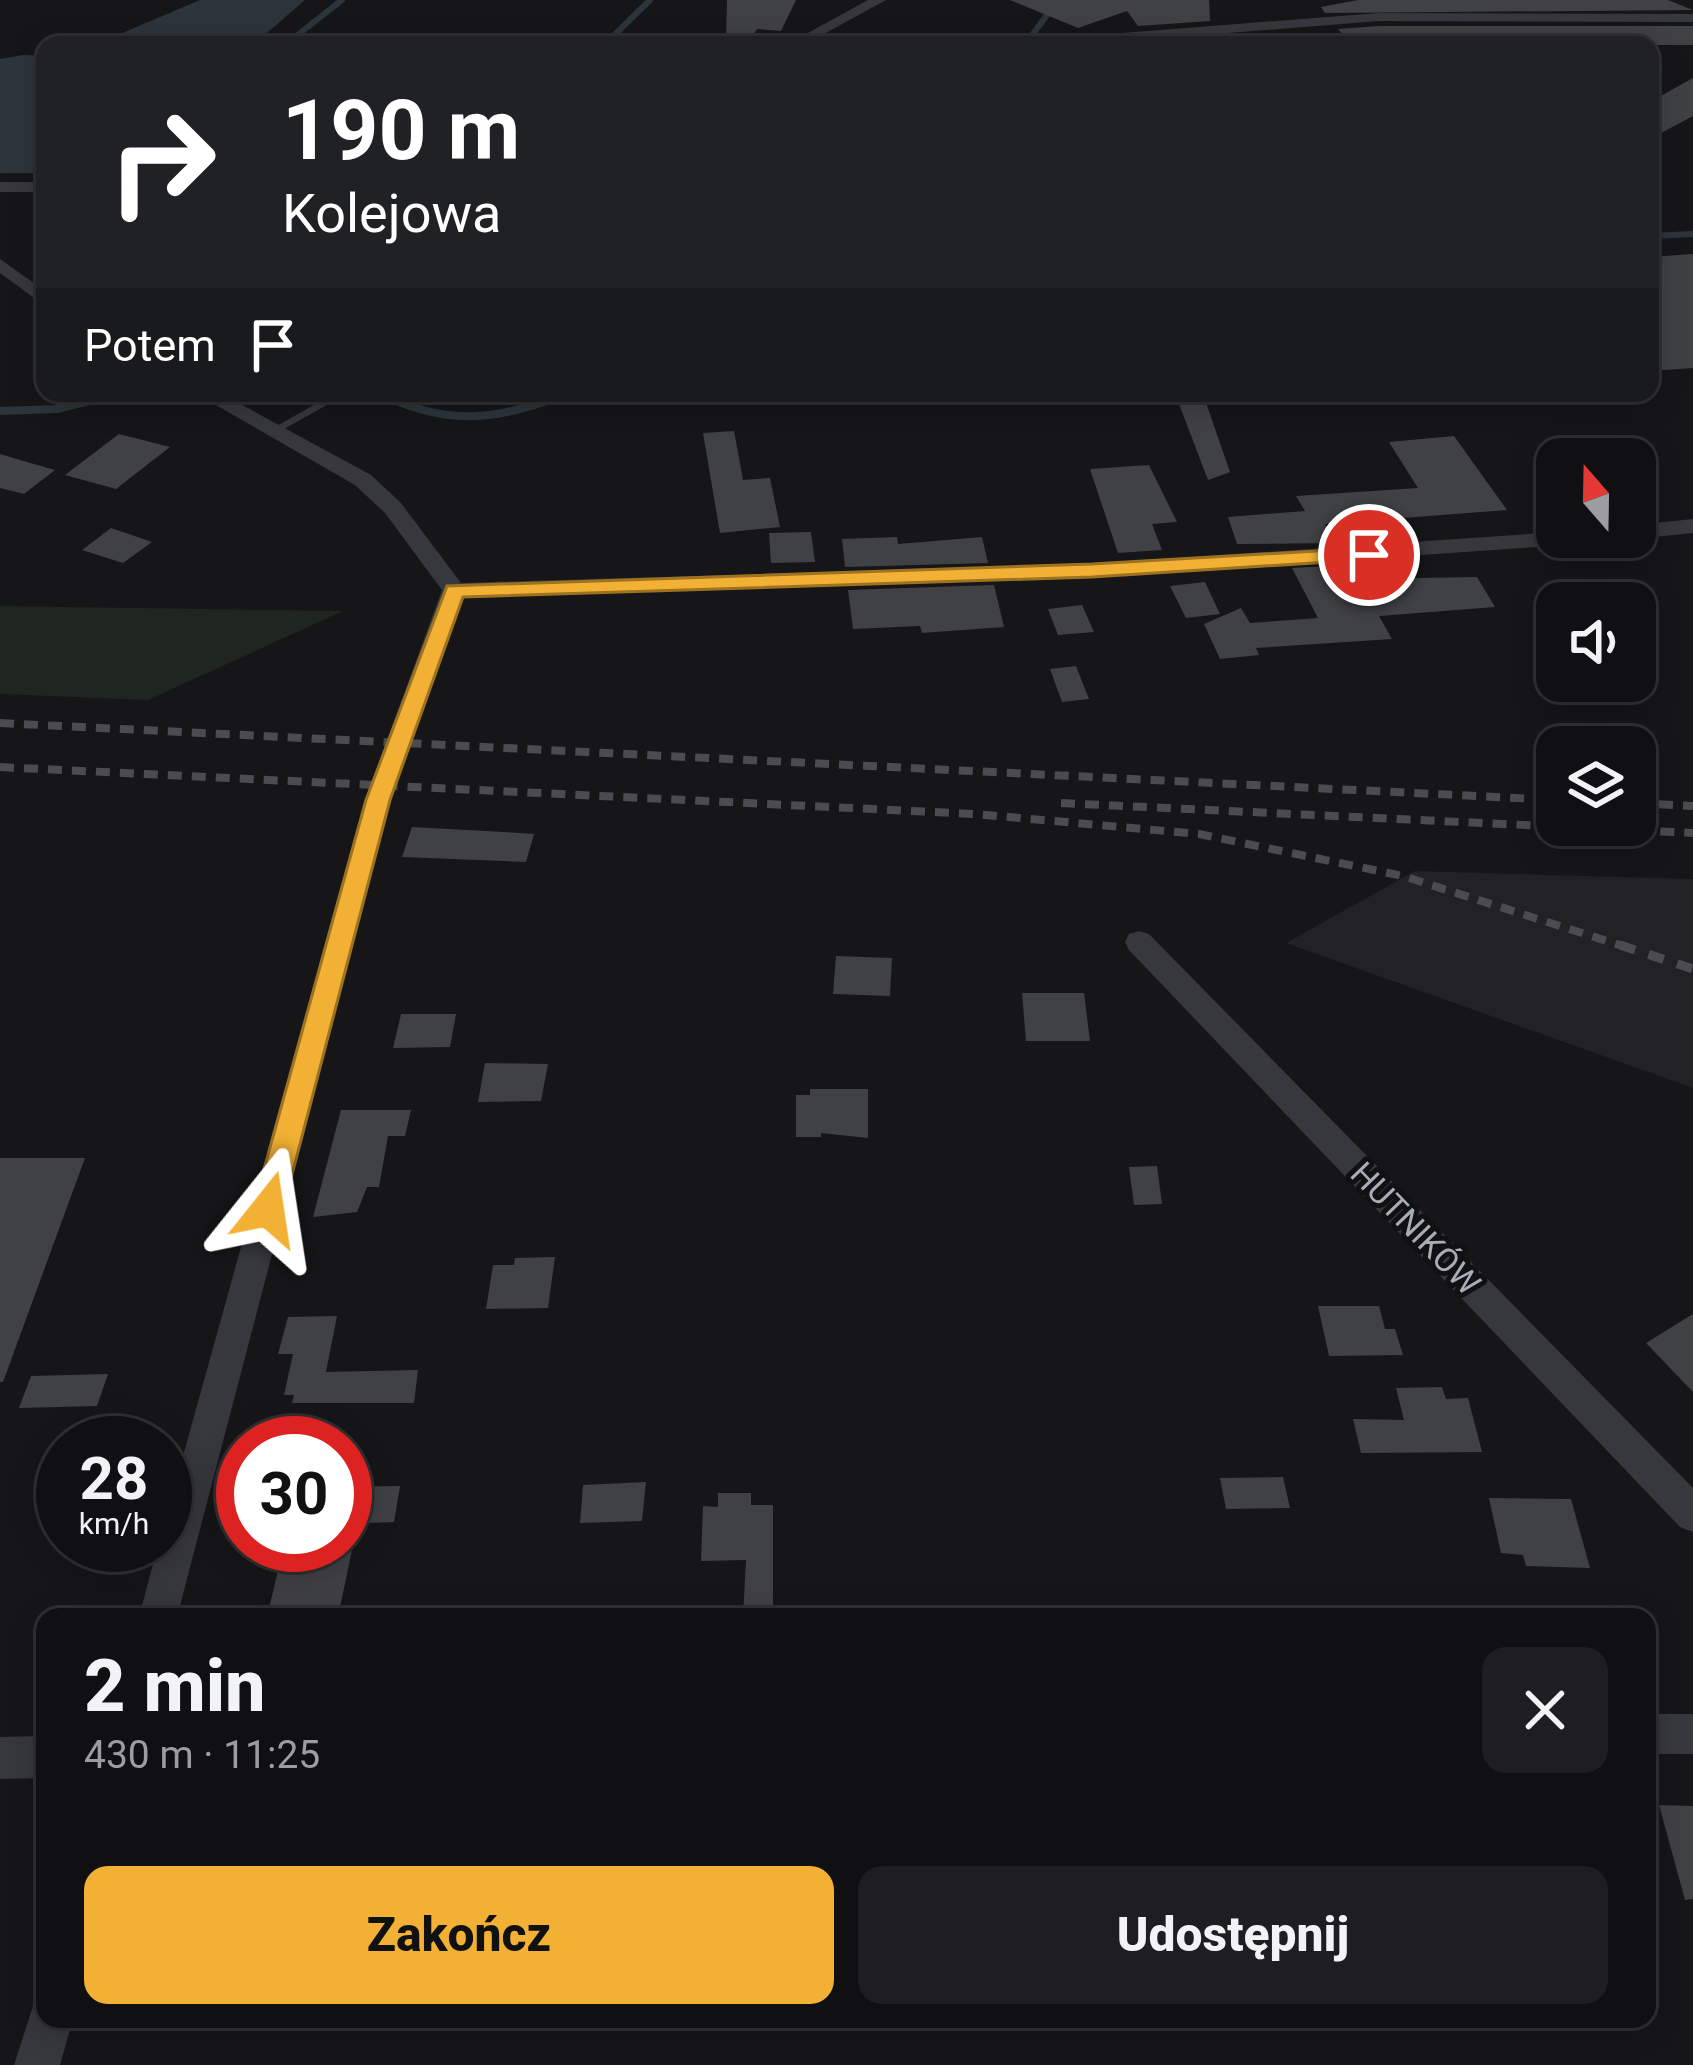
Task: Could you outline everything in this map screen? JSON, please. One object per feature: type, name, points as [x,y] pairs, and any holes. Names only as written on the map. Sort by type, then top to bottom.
[{"type":"street","points":[[810,36],[879,0]]},
{"type":"street","points":[[1135,36],[1379,17],[1693,18]]},
{"type":"street","points":[[0,187],[36,187]]},
{"type":"street","points":[[0,264],[36,293]]},
{"type":"street","points":[[221,402],[349,470],[380,494],[454,590]]},
{"type":"street","points":[[1656,530],[1693,526]]},
{"type":"street","points":[[454,590],[1092,571],[1536,540]]},
{"type":"street","points":[[160,1608],[378,800],[454,590]]},
{"type":"street","name":"HUTNIKÓW","points":[[1138,942],[1693,1514]]},
{"type":"street","points":[[1656,1734],[1693,1734]]},
{"type":"street","points":[[0,1758],[36,1757]]},
{"type":"street","points":[[37,2065],[47,2028]]},
{"type":"lane","points":[[273,431],[326,402]]},
{"type":"shaded area","points":[[200,0],[305,0],[263,36],[115,36]]},
{"type":"shaded area","points":[[36,56],[36,173],[0,173],[0,59]]},
{"type":"shaded area","points":[[0,606],[343,611],[148,700],[0,694]]},
{"type":"shaded area","points":[[1415,871],[1693,879],[1693,1088],[1286,943]]},
{"type":"building","points":[[727,0],[796,0],[781,31],[757,29],[753,36],[726,36]]},
{"type":"building","points":[[1010,0],[1209,0],[1210,21],[1138,26],[1127,11],[1078,28]]},
{"type":"building","points":[[1358,0],[1668,0],[1693,10],[1325,13],[1321,7]]},
{"type":"building","points":[[1693,26],[1693,45],[1659,45],[1659,36],[1593,33],[1344,36],[1338,29]]},
{"type":"building","points":[[1693,78],[1693,116],[1659,134],[1659,97]]},
{"type":"building","points":[[1693,254],[1693,368],[1659,370],[1659,256]]},
{"type":"building","points":[[1178,402],[1206,402],[1230,472],[1208,480]]},
{"type":"building","points":[[734,431],[743,480],[770,478],[780,527],[720,533],[703,433]]},
{"type":"building","points":[[119,434],[170,447],[116,489],[65,475]]},
{"type":"building","points":[[1454,436],[1507,510],[1325,524],[1336,543],[1237,544],[1228,517],[1305,511],[1296,496],[1418,488],[1389,442]]},
{"type":"building","points":[[0,454],[55,470],[24,494],[0,488]]},
{"type":"building","points":[[1149,465],[1177,522],[1152,524],[1162,550],[1118,553],[1090,469]]},
{"type":"building","points":[[111,528],[152,542],[123,563],[82,550]]},
{"type":"building","points":[[811,532],[815,562],[771,563],[769,533]]},
{"type":"building","points":[[897,537],[898,544],[982,537],[988,563],[845,567],[842,539]]},
{"type":"building","points":[[1349,565],[1358,579],[1477,577],[1495,607],[1379,616],[1392,639],[1256,648],[1259,655],[1220,659],[1204,624],[1241,608],[1250,623],[1318,618],[1292,568]]},
{"type":"building","points":[[1205,582],[1220,614],[1186,618],[1170,586]]},
{"type":"building","points":[[994,585],[1004,627],[922,633],[920,626],[853,629],[848,590]]},
{"type":"building","points":[[1082,605],[1094,632],[1058,635],[1048,609]]},
{"type":"building","points":[[1076,666],[1089,699],[1062,702],[1050,669]]},
{"type":"building","points":[[412,827],[534,834],[526,862],[402,857]]},
{"type":"building","points":[[836,956],[892,958],[890,996],[833,994]]},
{"type":"building","points":[[1022,993],[1084,993],[1090,1041],[1026,1041]]},
{"type":"building","points":[[401,1014],[456,1014],[450,1047],[393,1048]]},
{"type":"building","points":[[485,1063],[548,1064],[541,1101],[478,1102]]},
{"type":"building","points":[[810,1089],[868,1089],[868,1138],[821,1133],[821,1137],[796,1137],[796,1095],[810,1095]]},
{"type":"building","points":[[341,1110],[411,1110],[405,1136],[388,1136],[379,1187],[367,1187],[357,1212],[313,1217]]},
{"type":"building","points":[[0,1158],[85,1158],[3,1382],[0,1382]]},
{"type":"building","points":[[1157,1166],[1162,1204],[1134,1205],[1129,1167]]},
{"type":"building","points":[[555,1257],[548,1308],[486,1309],[493,1265],[514,1265],[515,1258]]},
{"type":"building","points":[[1318,1306],[1379,1306],[1385,1329],[1395,1329],[1403,1355],[1329,1356]]},
{"type":"building","points":[[1693,1314],[1693,1392],[1646,1343]]},
{"type":"building","points":[[337,1316],[326,1372],[418,1370],[414,1403],[292,1403],[294,1395],[284,1395],[293,1354],[278,1354],[288,1317]]},
{"type":"building","points":[[108,1374],[97,1406],[19,1408],[31,1376]]},
{"type":"building","points":[[1442,1387],[1446,1399],[1468,1398],[1482,1452],[1361,1453],[1353,1419],[1404,1420],[1396,1388]]},
{"type":"building","points":[[1283,1477],[1290,1508],[1226,1509],[1220,1478]]},
{"type":"building","points":[[646,1482],[642,1521],[580,1523],[583,1485]]},
{"type":"building","points":[[400,1486],[394,1522],[372,1523],[372,1487]]},
{"type":"building","points":[[718,1493],[751,1493],[751,1505],[773,1505],[773,1608],[743,1608],[746,1560],[701,1561],[703,1506],[718,1507]]},
{"type":"building","points":[[1489,1498],[1571,1499],[1590,1568],[1526,1566],[1523,1555],[1501,1553]]},
{"type":"building","points":[[278,1572],[347,1572],[340,1608],[269,1608]]},
{"type":"building","points":[[1659,1805],[1693,1806],[1693,1899],[1685,1900]]},
{"type":"waterway","points":[[296,36],[342,0]]},
{"type":"waterway","points":[[613,36],[650,0]]},
{"type":"waterway","points":[[1031,36],[1058,0]]},
{"type":"waterway","points":[[1659,236],[1693,234]]},
{"type":"waterway","points":[[0,411],[57,409],[85,402]]},
{"type":"waterway","points":[[399,402],[427,411],[473,416],[542,402]]},
{"type":"railway","points":[[0,723],[1536,799]]},
{"type":"railway","points":[[0,767],[975,814],[1199,834],[1403,876],[1629,948]]},
{"type":"railway","points":[[1061,803],[1693,833]]},
{"type":"railway","points":[[1656,804],[1693,806]]},
{"type":"railway","points":[[1620,945],[1693,969]]},
{"type":"route","points":[[268,1209],[378,800],[454,590],[1092,571],[1369,555]]}]
